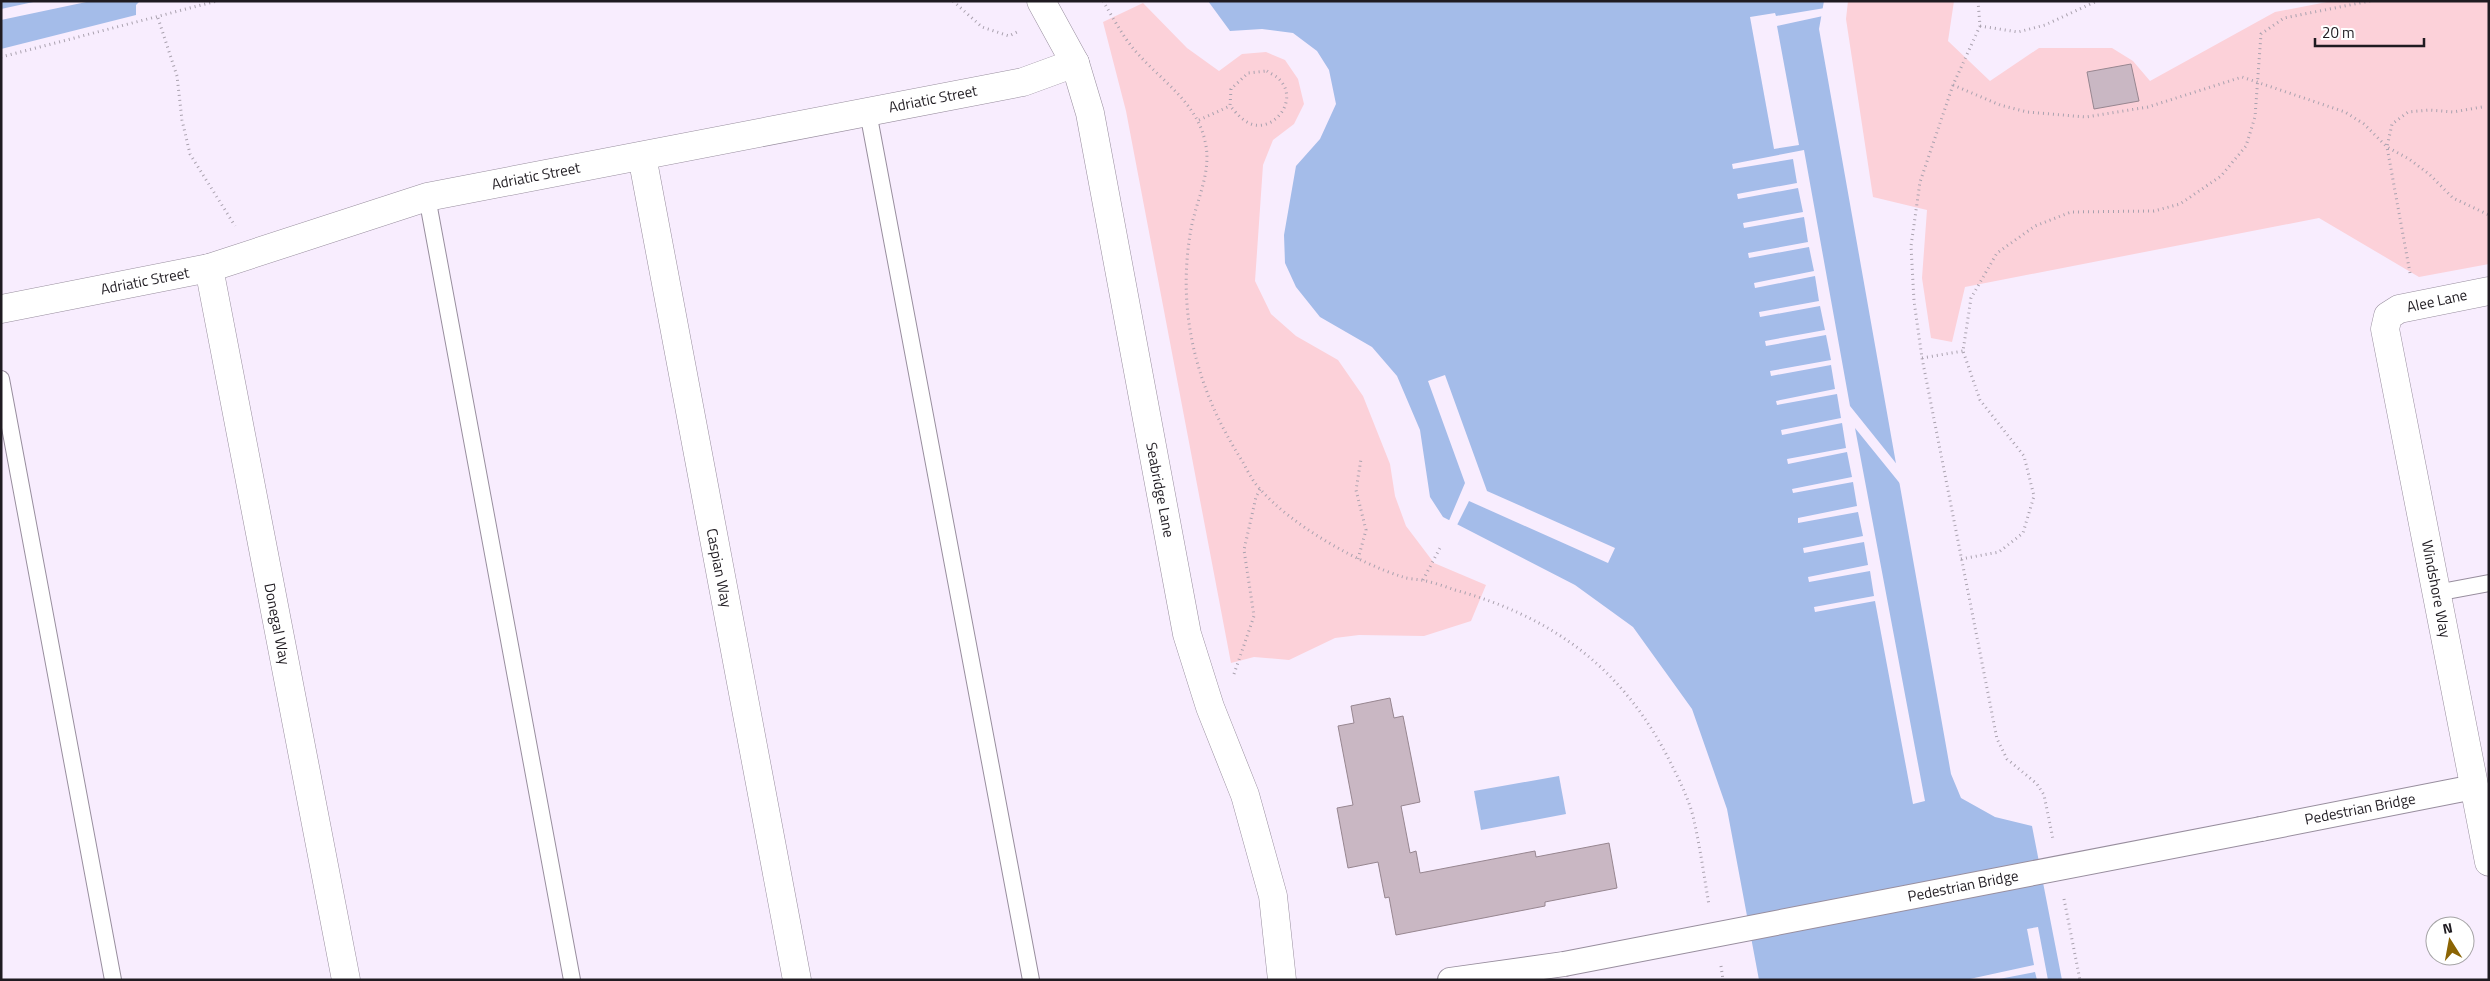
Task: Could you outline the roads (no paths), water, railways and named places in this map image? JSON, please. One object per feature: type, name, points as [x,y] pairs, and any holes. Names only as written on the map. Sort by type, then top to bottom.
[{"type":"street","name":"Seabridge Lane","points":[[1041,1],[1075,63],[1090,113],[1187,634],[1210,707],[1245,795],[1273,896],[1282,980]]},
{"type":"street","name":"Adriatic Street","points":[[1,309],[209,268],[427,198],[1022,82],[1075,63]]},
{"type":"street","name":"Caspian Way","points":[[642,156],[797,980]]},
{"type":"street","name":"Donegal Way","points":[[209,268],[346,980]]},
{"type":"street","name":"Alee Lane","points":[[2394,313],[2489,291]]},
{"type":"street","name":"Windshore Way","points":[[2394,313],[2385,329],[2489,862]]},
{"type":"street","name":"Pedestrian Bridge","points":[[1450,980],[1564,964],[2474,787]]},
{"type":"lane","points":[[868,112],[1031,980]]},
{"type":"lane","points":[[427,198],[572,980]]},
{"type":"lane","points":[[1,380],[113,980]]},
{"type":"lane","points":[[2436,593],[2489,583]]},
{"type":"water","points":[[1,1],[140,1],[136,5],[136,15],[1,49]]},
{"type":"water","points":[[1208,1],[1824,1],[1819,29],[1951,774],[1961,798],[1995,817],[2032,826],[2062,980],[1759,980],[1727,809],[1692,709],[1633,627],[1575,585],[1443,517],[1430,497],[1420,430],[1397,376],[1372,347],[1320,317],[1296,287],[1285,263],[1284,235],[1296,166],[1320,139],[1336,104],[1329,70],[1317,51],[1293,33],[1262,29],[1230,31]]},
{"type":"water","points":[[1559,776],[1566,814],[1481,830],[1474,791]]}]
